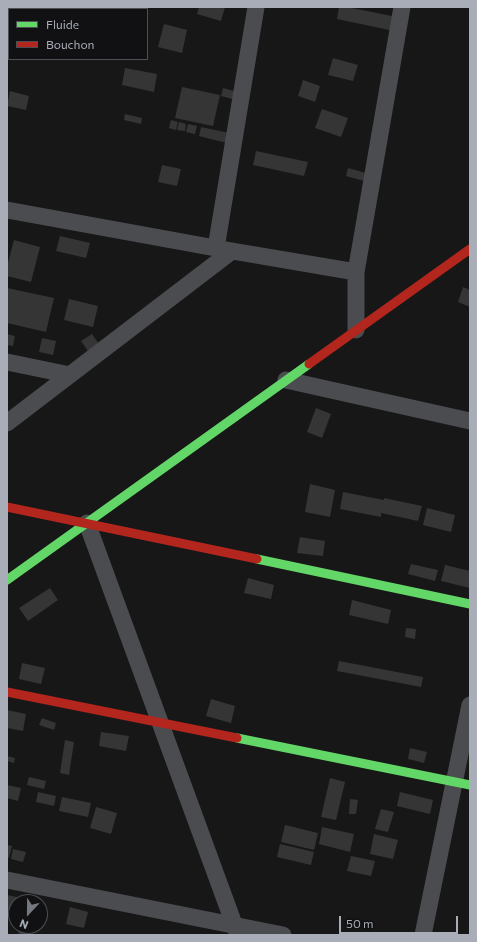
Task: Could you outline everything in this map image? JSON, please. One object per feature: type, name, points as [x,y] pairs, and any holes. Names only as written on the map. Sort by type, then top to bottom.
[{"type":"street","points":[[7,423],[70,375],[224,250],[256,7]]},
{"type":"street","points":[[356,330],[356,272],[402,7]]},
{"type":"street","points":[[7,210],[224,250],[356,272]]},
{"type":"street","points":[[7,580],[470,249]]},
{"type":"street","points":[[7,362],[70,375]]},
{"type":"street","points":[[286,380],[470,421]]},
{"type":"street","points":[[7,507],[470,604]]},
{"type":"street","points":[[87,523],[236,930]]},
{"type":"street","points":[[7,692],[462,783]]},
{"type":"street","points":[[423,935],[462,783],[470,705]]},
{"type":"street","points":[[7,880],[236,930],[283,935]]},
{"type":"building","points":[[199,7],[225,7],[221,21],[197,14]]},
{"type":"building","points":[[339,7],[347,7],[397,17],[394,31],[337,19]]},
{"type":"building","points":[[164,24],[187,30],[182,53],[158,47]]},
{"type":"building","points":[[333,58],[358,65],[353,81],[328,75]]},
{"type":"building","points":[[125,68],[157,74],[154,92],[122,85]]},
{"type":"building","points":[[303,80],[320,86],[315,102],[298,96]]},
{"type":"building","points":[[182,87],[220,95],[213,126],[175,118]]},
{"type":"building","points":[[223,88],[238,92],[236,100],[221,96]]},
{"type":"building","points":[[10,91],[29,96],[26,110],[7,106]]},
{"type":"building","points":[[322,109],[348,118],[341,137],[315,128]]},
{"type":"building","points":[[125,114],[142,118],[141,124],[124,120]]},
{"type":"building","points":[[171,120],[178,122],[176,130],[169,128]]},
{"type":"building","points":[[179,122],[186,124],[185,131],[177,130]]},
{"type":"building","points":[[188,124],[197,126],[195,134],[186,132]]},
{"type":"building","points":[[201,127],[229,133],[227,143],[199,136]]},
{"type":"building","points":[[256,151],[308,162],[304,176],[253,165]]},
{"type":"building","points":[[162,165],[181,169],[177,186],[158,182]]},
{"type":"building","points":[[348,168],[366,173],[364,181],[346,176]]},
{"type":"building","points":[[60,236],[90,243],[86,258],[56,251]]},
{"type":"building","points":[[14,240],[40,247],[31,282],[7,276],[7,266]]},
{"type":"building","points":[[463,287],[470,290],[470,307],[458,302]]},
{"type":"building","points":[[7,288],[54,298],[46,332],[7,323]]},
{"type":"building","points":[[69,299],[98,306],[93,327],[64,320]]},
{"type":"building","points":[[7,334],[15,336],[13,346],[7,345]]},
{"type":"building","points":[[92,334],[99,344],[88,351],[81,341]]},
{"type":"building","points":[[42,338],[56,341],[53,355],[39,352]]},
{"type":"building","points":[[316,408],[331,414],[322,438],[307,432]]},
{"type":"building","points":[[310,484],[335,490],[330,517],[305,512]]},
{"type":"building","points":[[343,492],[384,500],[384,498],[422,506],[418,521],[381,513],[381,517],[340,509]]},
{"type":"building","points":[[427,508],[455,515],[451,532],[423,525]]},
{"type":"building","points":[[300,537],[325,541],[323,556],[297,553]]},
{"type":"building","points":[[411,564],[438,570],[435,581],[408,574]]},
{"type":"building","points":[[445,565],[470,571],[470,588],[441,581]]},
{"type":"building","points":[[248,578],[274,585],[271,599],[244,593]]},
{"type":"building","points":[[50,588],[58,600],[28,621],[19,608]]},
{"type":"building","points":[[352,600],[391,610],[388,624],[349,615]]},
{"type":"building","points":[[406,628],[416,629],[415,639],[405,637]]},
{"type":"building","points":[[339,661],[423,677],[421,687],[337,671]]},
{"type":"building","points":[[22,663],[45,668],[41,684],[19,679]]},
{"type":"building","points":[[211,699],[235,706],[231,723],[206,716]]},
{"type":"building","points":[[7,710],[26,714],[23,731],[7,728]]},
{"type":"building","points":[[42,718],[56,723],[54,730],[39,725]]},
{"type":"building","points":[[101,732],[129,736],[126,751],[99,746]]},
{"type":"building","points":[[65,740],[74,742],[69,775],[60,773]]},
{"type":"building","points":[[410,748],[427,752],[424,763],[408,759]]},
{"type":"building","points":[[7,756],[15,758],[14,763],[7,761]]},
{"type":"building","points":[[29,777],[46,781],[44,789],[27,785]]},
{"type":"building","points":[[330,778],[345,782],[336,820],[321,817]]},
{"type":"building","points":[[7,785],[21,788],[18,801],[7,798]]},
{"type":"building","points":[[38,792],[56,796],[54,806],[36,802]]},
{"type":"building","points":[[400,792],[433,800],[430,814],[397,806]]},
{"type":"building","points":[[62,797],[91,803],[88,817],[59,811]]},
{"type":"building","points":[[350,799],[358,800],[356,814],[349,814]]},
{"type":"building","points":[[96,807],[117,813],[111,834],[90,828]]},
{"type":"building","points":[[381,809],[394,812],[388,832],[375,829]]},
{"type":"building","points":[[285,825],[318,833],[314,850],[281,842]]},
{"type":"building","points":[[322,827],[354,834],[350,852],[319,844]]},
{"type":"building","points":[[374,834],[398,840],[393,859],[370,854]]},
{"type":"building","points":[[280,844],[314,852],[311,865],[277,857]]},
{"type":"building","points":[[7,845],[12,846],[9,858],[7,857]]},
{"type":"building","points":[[13,849],[26,852],[23,862],[11,859]]},
{"type":"building","points":[[351,856],[375,861],[371,876],[347,871]]},
{"type":"building","points":[[7,895],[8,913],[7,913]]},
{"type":"building","points":[[70,907],[88,912],[84,928],[66,924]]},
{"type":"traffic: fast","points":[[7,580],[309,364]]},
{"type":"traffic: fast","points":[[257,559],[470,604]]},
{"type":"traffic: fast","points":[[237,738],[470,785]]},
{"type":"traffic: jam","points":[[309,364],[470,249]]},
{"type":"traffic: jam","points":[[7,507],[257,559]]},
{"type":"traffic: jam","points":[[7,692],[237,738]]}]
